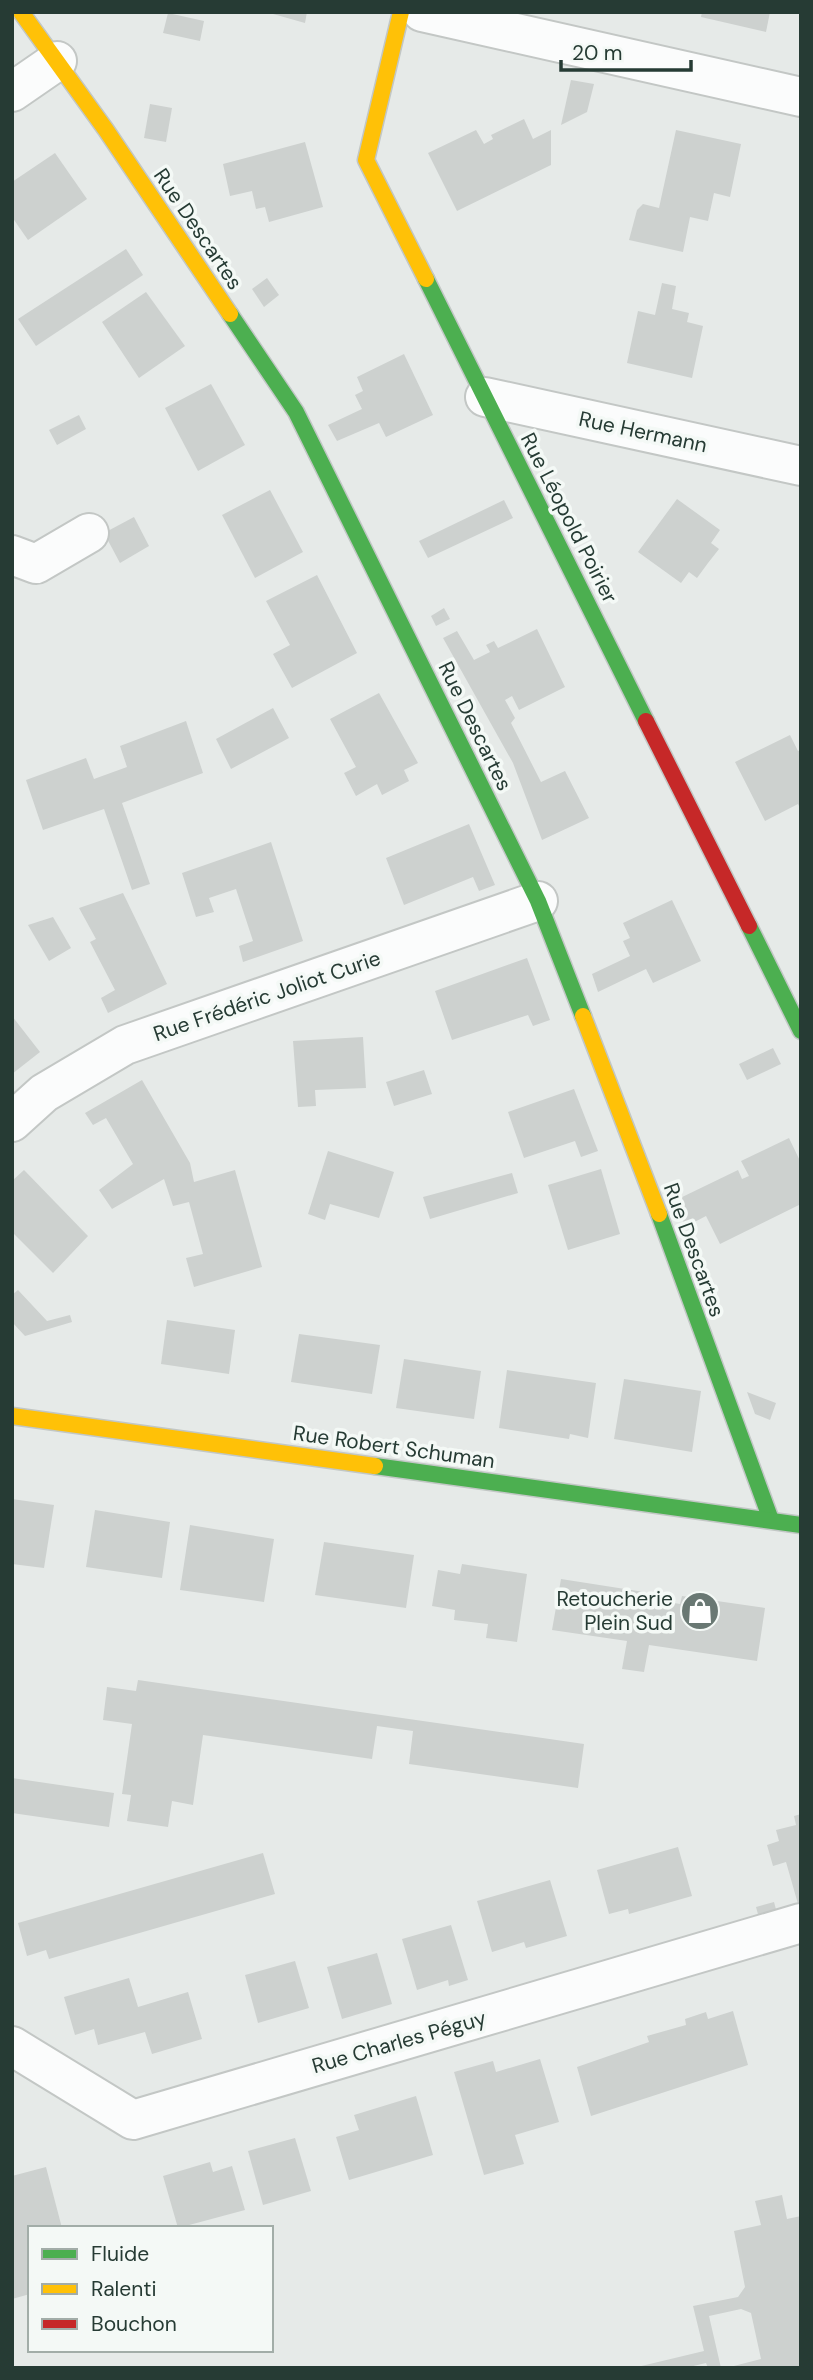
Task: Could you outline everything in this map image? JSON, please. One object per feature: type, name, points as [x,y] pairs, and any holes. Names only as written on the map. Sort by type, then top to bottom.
[{"type":"street","name":"Rue Descartes","points":[[21,12],[296,412],[538,901],[654,1202],[771,1520]]},
{"type":"street","name":"Rue Léopold Poirier","points":[[401,12],[366,160],[801,1031]]},
{"type":"street","points":[[422,12],[801,97]]},
{"type":"street","points":[[12,92],[57,61]]},
{"type":"street","name":"Rue Hermann","points":[[485,397],[801,466]]},
{"type":"street","points":[[12,555],[37,564],[89,533]]},
{"type":"street","name":"Rue Frédéric Joliot Curie","points":[[12,1122],[44,1093],[125,1045],[538,901]]},
{"type":"street","name":"Rue Robert Schuman","points":[[12,1416],[801,1525]]},
{"type":"street","name":"Rue Charles Péguy","points":[[12,2046],[133,2120],[801,1923]]},
{"type":"building","points":[[266,12],[307,12],[305,23]]},
{"type":"building","points":[[702,12],[770,12],[766,32],[701,17]]},
{"type":"building","points":[[168,13],[204,21],[200,41],[163,33]]},
{"type":"building","points":[[571,80],[594,84],[587,112],[561,125]]},
{"type":"building","points":[[150,104],[172,108],[166,142],[144,138]]},
{"type":"building","points":[[524,119],[533,139],[551,130],[551,165],[457,211],[428,153],[476,130],[484,144],[493,139],[491,135]]},
{"type":"building","points":[[676,130],[741,144],[730,197],[714,193],[708,221],[690,217],[683,252],[629,240],[637,210],[643,204],[659,208]]},
{"type":"building","points":[[305,142],[323,207],[269,222],[265,207],[256,209],[252,191],[230,196],[223,164]]},
{"type":"building","points":[[55,153],[87,199],[28,240],[12,217],[12,182]]},
{"type":"building","points":[[126,249],[143,275],[36,346],[18,319]]},
{"type":"building","points":[[267,278],[279,295],[264,307],[252,289]]},
{"type":"building","points":[[662,283],[676,286],[672,309],[689,313],[687,322],[703,326],[692,378],[627,363],[638,311],[655,315]]},
{"type":"building","points":[[146,292],[185,346],[139,378],[102,322]]},
{"type":"building","points":[[404,354],[433,415],[386,437],[379,423],[337,441],[328,425],[362,409],[355,395],[363,391],[357,377]]},
{"type":"building","points":[[211,384],[245,445],[198,471],[165,408]]},
{"type":"building","points":[[79,415],[86,429],[57,445],[49,430]]},
{"type":"building","points":[[270,490],[303,552],[255,578],[222,515]]},
{"type":"building","points":[[677,499],[720,530],[711,543],[719,549],[697,578],[689,572],[681,583],[638,552]]},
{"type":"building","points":[[504,500],[513,518],[428,558],[419,541]]},
{"type":"building","points":[[134,517],[149,546],[120,563],[104,533]]},
{"type":"building","points":[[317,575],[357,653],[292,688],[273,654],[290,645],[266,601]]},
{"type":"building","points":[[444,608],[450,619],[436,626],[431,616]]},
{"type":"building","points":[[537,629],[565,687],[519,710],[512,696],[505,700],[515,718],[511,723],[541,782],[565,771],[589,818],[542,840],[513,763],[443,638],[457,631],[474,660],[490,652],[486,645],[494,641],[498,648]]},
{"type":"building","points":[[379,693],[418,763],[404,770],[409,781],[382,795],[377,784],[356,796],[344,773],[356,767],[330,719]]},
{"type":"building","points":[[273,708],[289,738],[231,769],[216,739]]},
{"type":"building","points":[[186,721],[203,773],[122,803],[150,884],[132,890],[104,809],[43,830],[26,780],[86,758],[94,779],[127,767],[120,746]]},
{"type":"building","points":[[790,735],[798,751],[801,750],[801,810],[798,804],[765,821],[735,762]]},
{"type":"building","points":[[469,824],[495,885],[479,891],[473,877],[404,905],[386,858]]},
{"type":"building","points":[[271,842],[303,941],[243,962],[239,946],[253,941],[236,889],[209,898],[214,912],[196,917],[182,873]]},
{"type":"building","points":[[123,893],[167,984],[108,1013],[101,998],[115,990],[90,942],[96,939],[79,908]]},
{"type":"building","points":[[672,900],[701,961],[653,983],[646,969],[598,992],[592,974],[630,956],[623,941],[630,938],[623,923]]},
{"type":"building","points":[[53,917],[71,948],[49,961],[28,925]]},
{"type":"building","points":[[527,958],[550,1020],[533,1026],[528,1015],[452,1040],[435,991]]},
{"type":"building","points":[[12,1016],[40,1052],[12,1074]]},
{"type":"building","points":[[363,1037],[366,1088],[315,1090],[316,1106],[298,1107],[293,1041]]},
{"type":"building","points":[[773,1048],[781,1064],[747,1080],[739,1064]]},
{"type":"building","points":[[424,1070],[432,1094],[394,1106],[386,1082]]},
{"type":"building","points":[[142,1080],[190,1163],[194,1182],[235,1170],[262,1267],[194,1287],[186,1258],[203,1254],[189,1202],[173,1206],[164,1179],[112,1209],[99,1190],[133,1164],[106,1118],[93,1125],[85,1113]]},
{"type":"building","points":[[574,1089],[598,1151],[581,1157],[575,1141],[524,1158],[508,1112]]},
{"type":"building","points":[[789,1138],[801,1163],[801,1204],[720,1244],[706,1216],[685,1227],[676,1200],[738,1170],[742,1179],[749,1176],[741,1161]]},
{"type":"building","points":[[328,1151],[394,1172],[379,1218],[330,1204],[325,1220],[308,1214]]},
{"type":"building","points":[[601,1169],[620,1234],[568,1250],[548,1185]]},
{"type":"building","points":[[24,1170],[88,1236],[53,1273],[12,1232],[12,1181]]},
{"type":"building","points":[[512,1173],[518,1193],[430,1219],[423,1197]]},
{"type":"building","points":[[18,1290],[47,1321],[70,1315],[72,1322],[25,1336],[12,1322],[12,1295]]},
{"type":"building","points":[[167,1320],[235,1330],[229,1374],[161,1364]]},
{"type":"building","points":[[299,1334],[380,1345],[372,1394],[291,1382]]},
{"type":"building","points":[[404,1359],[481,1371],[474,1419],[396,1408]]},
{"type":"building","points":[[507,1370],[596,1383],[588,1438],[570,1434],[569,1439],[499,1428]]},
{"type":"building","points":[[624,1379],[701,1391],[692,1452],[614,1439]]},
{"type":"building","points":[[747,1392],[776,1403],[770,1420],[755,1414]]},
{"type":"building","points":[[12,1499],[54,1505],[44,1568],[12,1564]]},
{"type":"building","points":[[95,1510],[170,1522],[162,1578],[86,1567]]},
{"type":"building","points":[[190,1525],[274,1539],[264,1602],[180,1590]]},
{"type":"building","points":[[324,1542],[414,1555],[406,1608],[315,1595]]},
{"type":"building","points":[[462,1564],[527,1574],[517,1642],[486,1638],[488,1624],[454,1620],[455,1610],[432,1606],[438,1570],[460,1574]]},
{"type":"building","points":[[561,1579],[657,1594],[656,1600],[680,1604],[682,1596],[765,1608],[757,1661],[649,1645],[644,1672],[622,1669],[627,1641],[552,1630]]},
{"type":"building","points":[[138,1680],[584,1744],[578,1788],[409,1764],[413,1731],[377,1726],[372,1759],[203,1735],[193,1805],[172,1801],[168,1827],[127,1821],[131,1795],[122,1794],[132,1724],[103,1720],[107,1687],[136,1691]]},
{"type":"building","points":[[12,1778],[114,1793],[109,1827],[12,1813]]},
{"type":"building","points":[[801,1814],[800,1911],[786,1862],[773,1866],[767,1845],[779,1841],[776,1830],[796,1825],[794,1816]]},
{"type":"building","points":[[678,1847],[692,1896],[629,1914],[628,1909],[609,1914],[597,1870]]},
{"type":"building","points":[[263,1853],[275,1894],[49,1959],[46,1950],[27,1956],[18,1923]]},
{"type":"building","points":[[550,1880],[567,1936],[526,1948],[524,1942],[492,1952],[477,1901]]},
{"type":"building","points":[[774,1902],[777,1913],[759,1918],[756,1907]]},
{"type":"building","points":[[451,1925],[468,1980],[449,1986],[448,1980],[417,1990],[402,1939]]},
{"type":"building","points":[[377,1953],[392,2004],[342,2019],[327,1967]]},
{"type":"building","points":[[295,1961],[309,2008],[258,2023],[245,1975]]},
{"type":"building","points":[[129,1978],[138,2007],[188,1992],[202,2039],[152,2054],[145,2032],[98,2045],[94,2029],[75,2035],[64,1997]]},
{"type":"building","points":[[733,2011],[748,2065],[591,2116],[577,2067],[649,2042],[647,2036],[686,2025],[685,2019],[706,2012],[708,2019]]},
{"type":"building","points":[[540,2059],[559,2122],[515,2135],[524,2164],[484,2175],[454,2072],[493,2061],[496,2072]]},
{"type":"building","points":[[416,2096],[433,2155],[349,2180],[336,2137],[359,2130],[354,2115]]},
{"type":"building","points":[[295,2138],[311,2191],[263,2205],[248,2151]]},
{"type":"building","points":[[210,2162],[213,2172],[232,2166],[245,2210],[177,2226],[163,2176]]},
{"type":"building","points":[[46,2167],[61,2226],[28,2226],[28,2295],[12,2299],[12,2176]]},
{"type":"building","points":[[782,2195],[787,2219],[801,2216],[801,2368],[726,2368],[761,2359],[751,2313],[741,2309],[709,2316],[721,2368],[708,2368],[706,2363],[685,2368],[633,2368],[704,2351],[693,2306],[738,2297],[745,2287],[734,2231],[761,2225],[755,2201]]},
{"type":"traffic: fast","points":[[426,279],[646,721]]},
{"type":"traffic: fast","points":[[230,314],[296,412],[538,901],[583,1016]]},
{"type":"traffic: fast","points":[[749,926],[801,1031]]},
{"type":"traffic: fast","points":[[659,1214],[771,1520]]},
{"type":"traffic: fast","points":[[375,1466],[801,1525]]},
{"type":"traffic: slow","points":[[21,12],[106,130],[230,314]]},
{"type":"traffic: slow","points":[[401,12],[366,160],[426,279]]},
{"type":"traffic: slow","points":[[583,1016],[659,1214]]},
{"type":"traffic: slow","points":[[12,1416],[375,1466]]},
{"type":"traffic: jam","points":[[646,721],[749,926]]},
{"type":"place","name":"Retoucherie Plein Sud","points":[[700,1611]]}]
